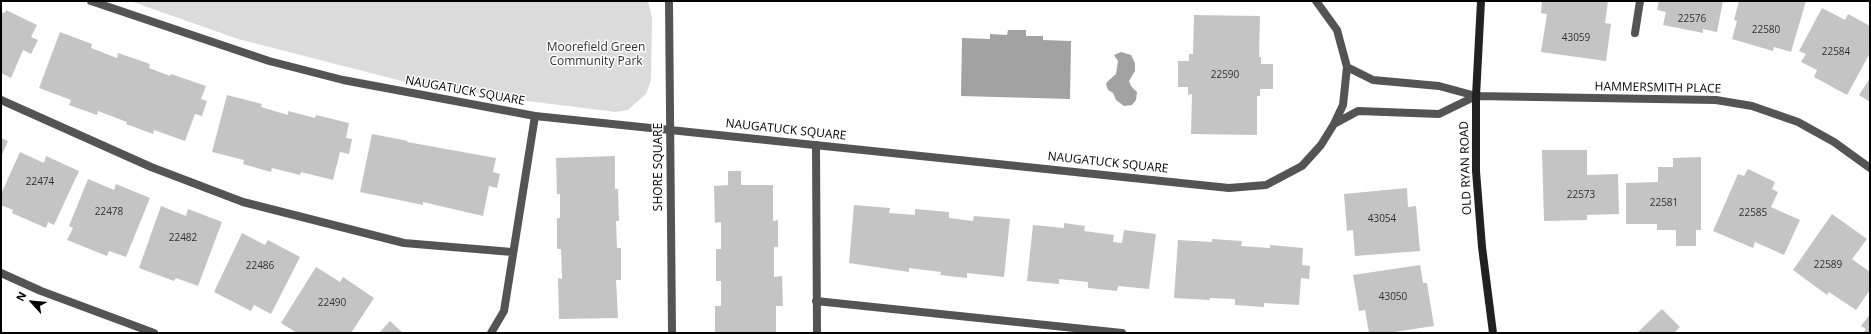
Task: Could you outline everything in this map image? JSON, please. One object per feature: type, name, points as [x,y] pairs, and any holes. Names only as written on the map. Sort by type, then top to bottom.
[{"type":"street","name":"NAUGATUCK SQUARE","points":[[91,1],[269,61],[343,80],[535,116],[1229,188],[1266,186],[1302,166],[1321,144],[1334,124],[1343,104],[1347,67],[1337,30],[1316,1]]},
{"type":"street","name":"SHORE SQUARE","points":[[669,1],[672,333]]},
{"type":"street","name":"OLD RYAN ROAD","points":[[1481,1],[1476,96],[1476,171],[1482,247],[1493,333]]},
{"type":"street","points":[[1635,33],[1640,1]]},
{"type":"street","name":"HAMMERSMITH PLACE","points":[[1347,67],[1373,80],[1439,86],[1476,96],[1716,100],[1752,106],[1798,122],[1834,142],[1870,168]]},
{"type":"street","name":"HAMMERSMITH PLACE","points":[[1334,124],[1358,111],[1439,114],[1476,96]]},
{"type":"street","points":[[1,100],[151,167],[243,202],[404,243],[512,252]]},
{"type":"street","points":[[491,333],[504,311],[512,252],[535,116]]},
{"type":"street","points":[[816,146],[817,333]]},
{"type":"street","points":[[1,274],[41,291],[154,333]]},
{"type":"street","points":[[816,301],[1122,333]]},
{"type":"green space","name":"Moorefield Green Community Park","points":[[130,1],[648,1],[652,18],[651,80],[646,94],[628,110],[616,112],[519,100],[406,82],[238,39]]},
{"type":"shaded area","points":[[1008,30],[1026,30],[1026,36],[1043,36],[1043,40],[1071,41],[1070,99],[961,96],[962,38],[990,39],[990,34],[1007,35]]},
{"type":"shaded area","points":[[1121,52],[1131,55],[1135,63],[1135,71],[1129,81],[1131,86],[1137,92],[1136,100],[1132,105],[1124,106],[1116,100],[1113,93],[1108,90],[1106,84],[1116,74],[1118,61],[1114,55]]},
{"type":"building","points":[[1542,1],[1608,1],[1605,23],[1611,24],[1606,61],[1541,52],[1547,14],[1541,13]]},
{"type":"building","points":[[1659,1],[1723,1],[1717,32],[1703,29],[1703,33],[1663,25],[1666,12],[1657,10]]},
{"type":"building","points":[[1739,1],[1806,1],[1791,52],[1774,47],[1773,51],[1732,39],[1737,21],[1734,20]]},
{"type":"building","points":[[1822,8],[1845,20],[1848,14],[1870,26],[1870,53],[1847,95],[1814,77],[1817,70],[1801,62],[1806,54],[1799,51]]},
{"type":"building","points":[[6,10],[37,25],[31,37],[38,40],[31,54],[23,50],[11,78],[1,73],[1,12],[5,13]]},
{"type":"building","points":[[1194,15],[1260,16],[1259,57],[1261,57],[1261,64],[1273,64],[1273,89],[1260,89],[1260,96],[1257,96],[1257,135],[1191,134],[1192,94],[1188,95],[1188,87],[1178,87],[1178,61],[1189,61],[1189,54],[1193,54]]},
{"type":"building","points":[[60,32],[92,44],[91,48],[117,58],[118,53],[150,64],[149,68],[170,76],[171,74],[206,86],[201,99],[207,101],[202,116],[195,114],[185,141],[154,130],[153,134],[98,111],[97,115],[69,105],[71,100],[39,88]]},
{"type":"building","points":[[1870,78],[1870,102],[1859,95]]},
{"type":"building","points":[[227,95],[262,104],[261,107],[288,115],[288,111],[315,118],[316,115],[349,123],[346,138],[352,139],[349,154],[340,152],[333,180],[301,172],[300,175],[272,168],[271,172],[243,164],[244,160],[212,152]]},
{"type":"building","points":[[372,134],[408,141],[407,142],[496,158],[493,172],[500,174],[497,188],[489,186],[483,216],[423,202],[423,205],[360,192]]},
{"type":"building","points":[[1,138],[8,141],[1,157]]},
{"type":"building","points":[[1542,150],[1587,150],[1587,175],[1618,174],[1619,214],[1587,215],[1587,220],[1544,221]]},
{"type":"building","points":[[20,152],[44,163],[46,156],[79,171],[54,225],[48,222],[46,228],[12,213],[13,210],[1,205],[1,194]]},
{"type":"building","points":[[615,156],[615,189],[618,189],[619,221],[616,221],[617,248],[621,248],[621,280],[616,280],[618,318],[559,319],[558,278],[562,279],[561,249],[557,249],[557,218],[560,218],[560,194],[557,194],[556,158]]},
{"type":"building","points":[[1701,157],[1701,230],[1696,230],[1696,246],[1676,246],[1676,230],[1657,230],[1657,224],[1626,224],[1626,183],[1658,182],[1658,167],[1673,167],[1673,158]]},
{"type":"building","points":[[1748,169],[1775,182],[1772,189],[1778,192],[1771,207],[1800,220],[1784,255],[1755,242],[1753,248],[1713,231],[1738,174],[1744,176]]},
{"type":"building","points":[[728,171],[741,171],[741,185],[773,185],[773,221],[778,220],[778,247],[774,247],[774,277],[782,276],[783,306],[776,306],[776,333],[715,333],[715,306],[721,306],[721,281],[716,281],[716,249],[721,249],[721,222],[715,223],[714,186],[728,185]]},
{"type":"building","points":[[88,179],[114,190],[116,184],[150,198],[126,257],[109,251],[107,256],[67,240],[73,228],[69,226]]},
{"type":"building","points":[[1407,188],[1408,207],[1416,206],[1420,251],[1355,256],[1353,230],[1347,231],[1344,194]]},
{"type":"building","points":[[854,205],[890,208],[889,213],[915,215],[915,209],[949,212],[949,218],[973,221],[974,216],[1010,219],[1004,277],[967,273],[967,278],[940,275],[941,272],[909,268],[909,272],[849,263]]},
{"type":"building","points":[[161,206],[186,216],[188,209],[222,222],[198,286],[176,278],[174,281],[139,268]]},
{"type":"building","points":[[1832,214],[1867,239],[1852,259],[1870,272],[1870,290],[1856,310],[1829,292],[1827,295],[1793,270]]},
{"type":"building","points":[[1064,223],[1085,226],[1084,231],[1114,235],[1113,242],[1122,243],[1124,230],[1156,234],[1149,289],[1118,286],[1117,291],[1088,288],[1088,282],[1059,279],[1059,284],[1027,281],[1033,225],[1064,228]]},
{"type":"building","points":[[242,233],[265,245],[268,240],[300,257],[271,314],[254,305],[251,311],[214,292]]},
{"type":"building","points":[[1212,239],[1242,241],[1241,246],[1270,248],[1270,245],[1303,248],[1302,265],[1310,266],[1309,279],[1301,278],[1299,305],[1264,303],[1264,307],[1235,305],[1235,299],[1210,298],[1210,300],[1174,298],[1178,240],[1212,242]]},
{"type":"building","points":[[1420,265],[1423,283],[1427,283],[1434,326],[1388,333],[1369,333],[1365,310],[1359,311],[1353,275]]},
{"type":"building","points":[[316,267],[340,282],[343,277],[374,298],[351,333],[297,333],[281,323]]},
{"type":"building","points":[[1662,309],[1680,327],[1674,333],[1637,333]]},
{"type":"building","points":[[1870,314],[1870,333],[1863,333],[1866,329],[1861,326]]},
{"type":"building","points":[[390,321],[403,333],[379,333]]}]
